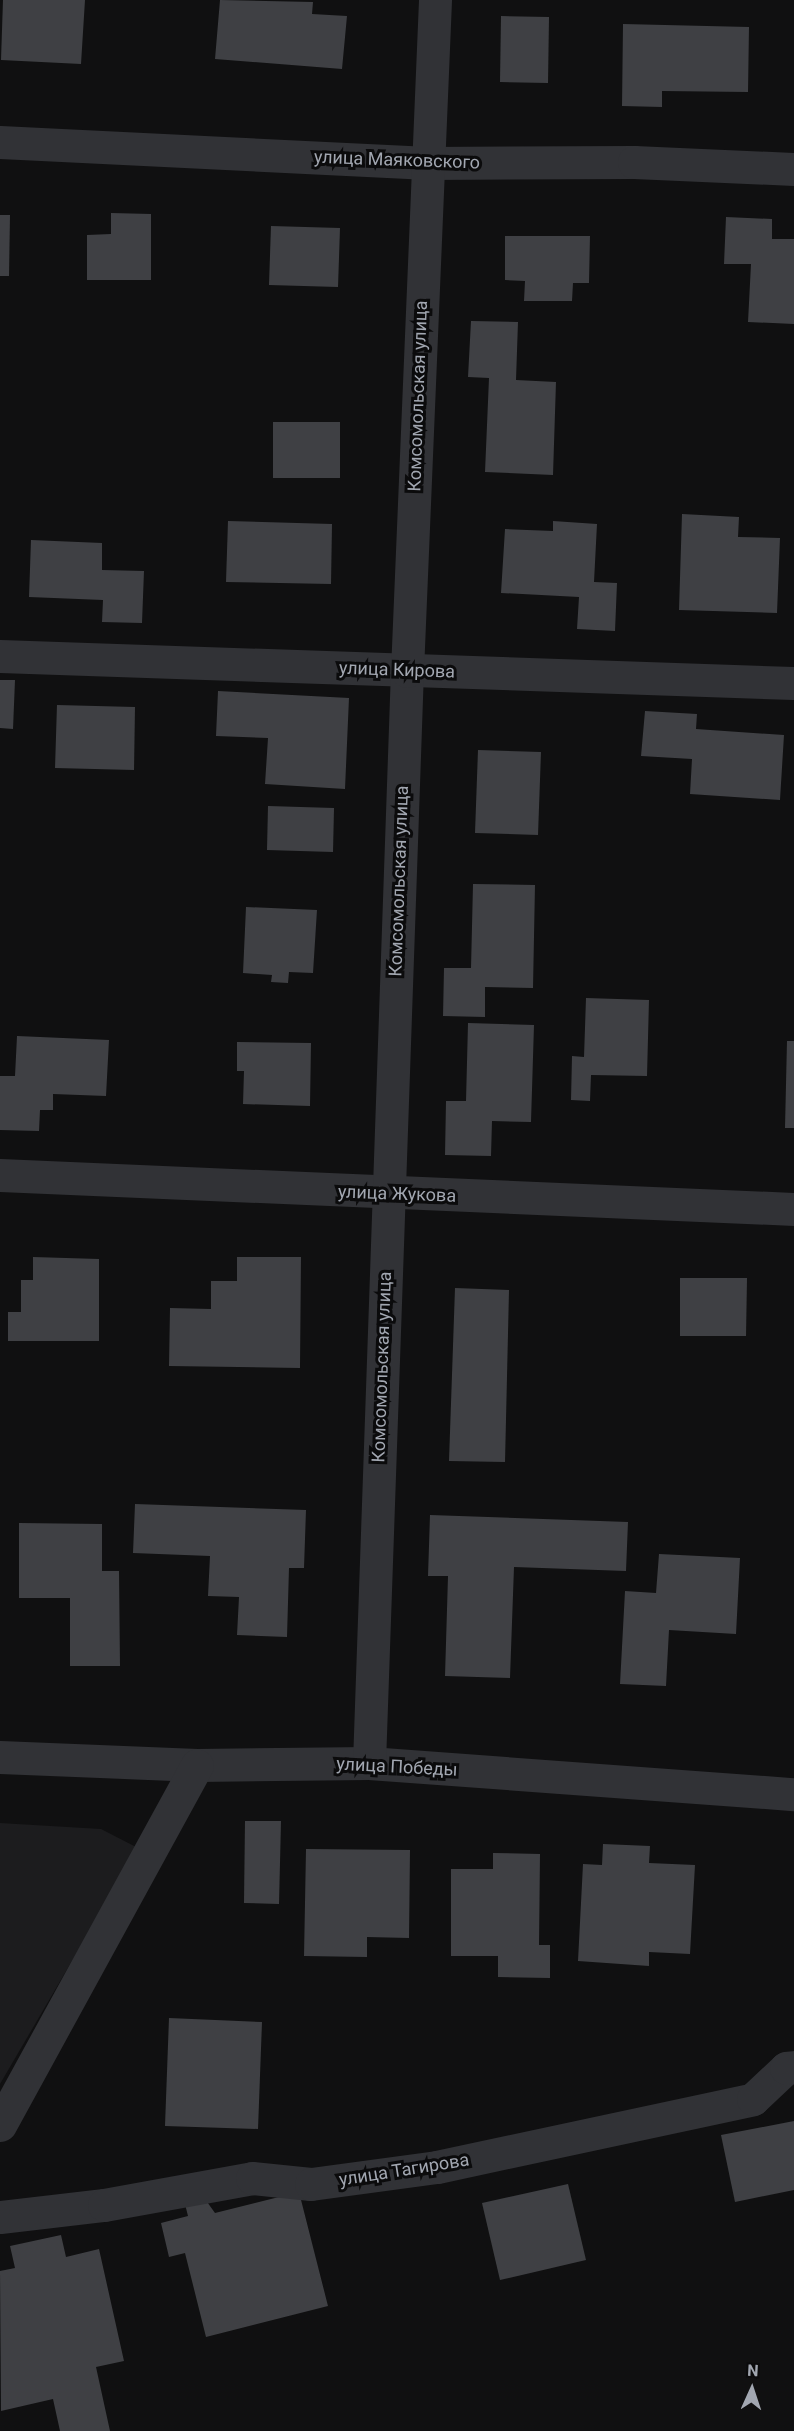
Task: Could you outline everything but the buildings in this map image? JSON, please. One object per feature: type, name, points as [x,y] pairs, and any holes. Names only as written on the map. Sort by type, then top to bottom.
[{"type":"street","name":"Комсомольская улица","points":[[369,1763],[387,1194],[435,0]]},
{"type":"street","name":"улица Маяковского","points":[[0,141],[428,163],[634,162],[794,169]]},
{"type":"street","name":"улица Кирова","points":[[0,656],[794,683]]},
{"type":"street","name":"улица Жукова","points":[[0,1175],[387,1194],[794,1209]]},
{"type":"street","name":"улица Победы","points":[[0,1757],[197,1765],[369,1763],[794,1794]]},
{"type":"street","points":[[0,2125],[197,1765]]},
{"type":"street","name":"улица Тагирова","points":[[0,2217],[104,2205],[252,2178],[310,2184],[437,2167],[753,2099],[786,2068],[794,2067]]},
{"type":"shaded area","points":[[0,1823],[101,1829],[138,1848],[0,2084]]}]
